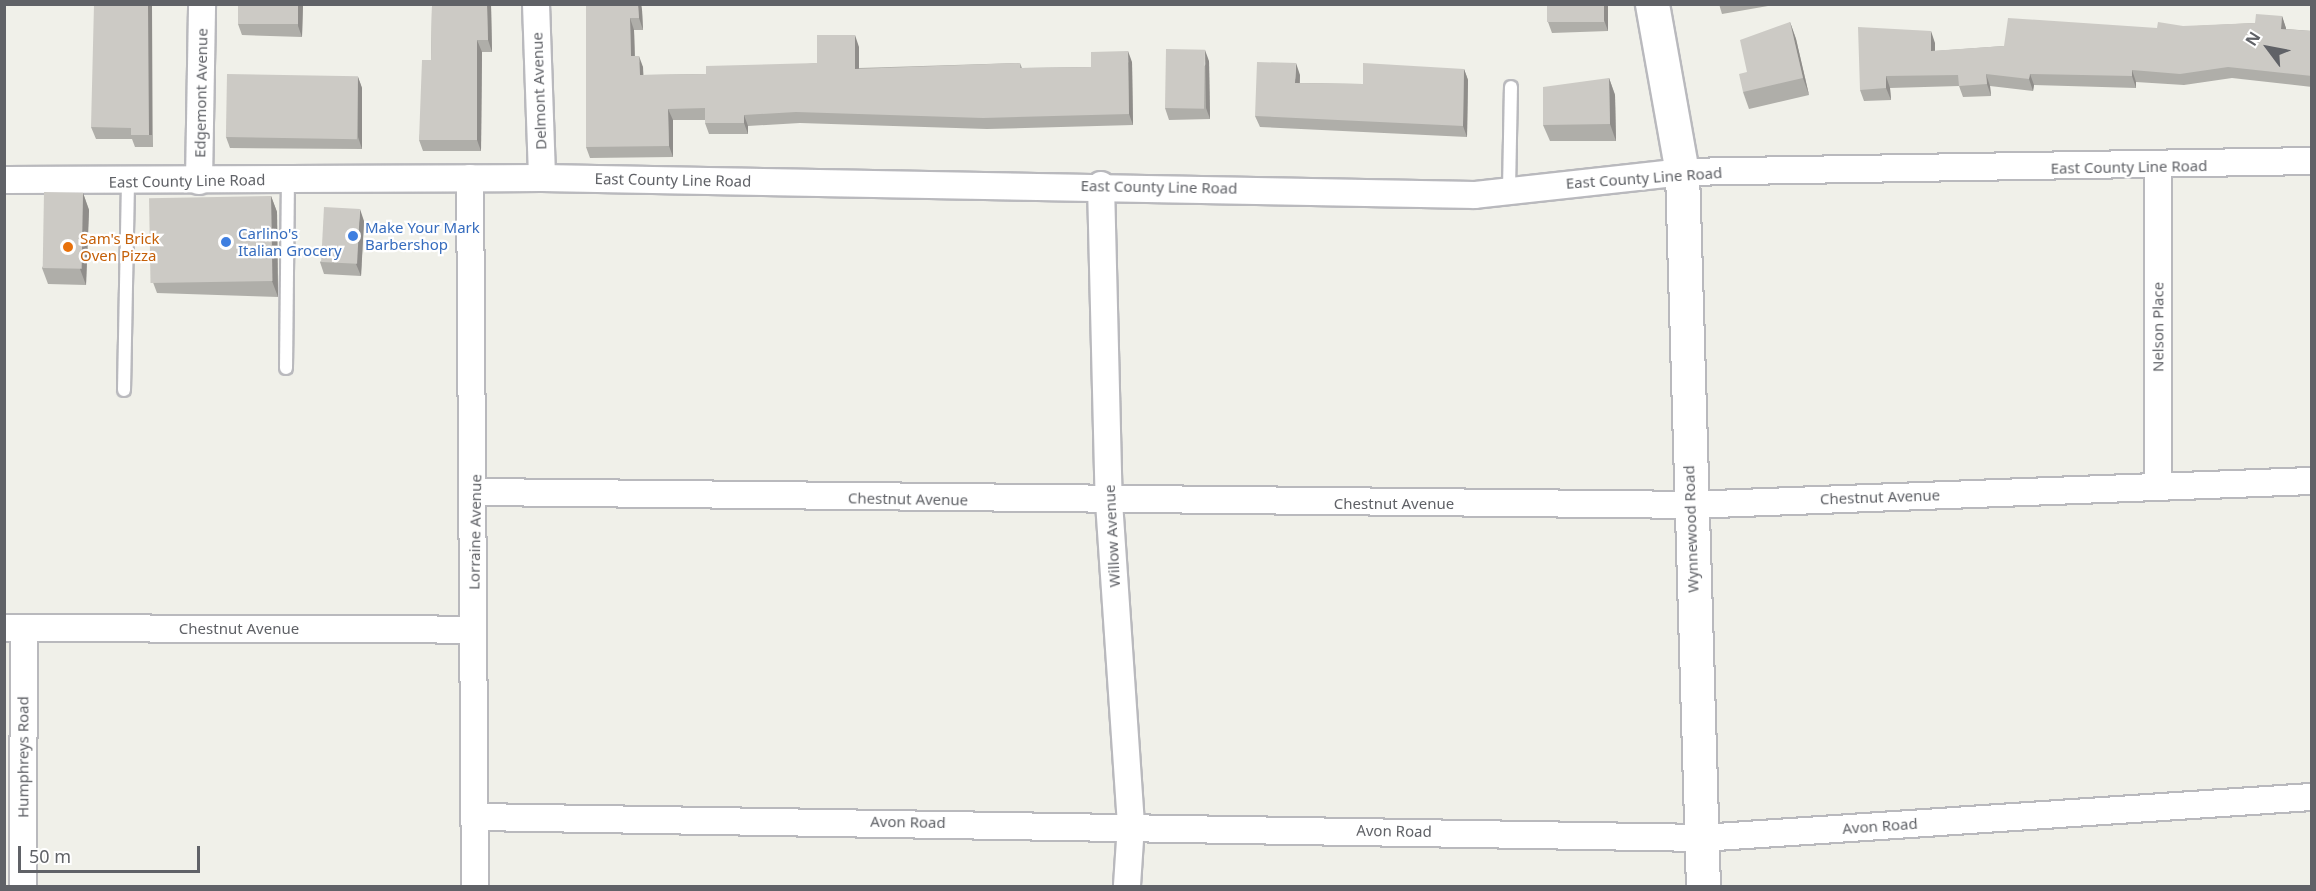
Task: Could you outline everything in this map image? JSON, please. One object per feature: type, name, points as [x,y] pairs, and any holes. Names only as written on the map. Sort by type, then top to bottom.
[{"type":"main road","name":"Wynnewood Road","points":[[1652,4],[1682,172],[1689,505],[1703,886]]},
{"type":"street","name":"Edgemont Avenue","points":[[200,181],[202,4]]},
{"type":"street","name":"Delmont Avenue","points":[[536,4],[542,178]]},
{"type":"street","name":"East County Line Road","points":[[4,180],[128,183],[542,178],[1101,185],[1475,195],[1682,172],[2158,167],[2312,161]]},
{"type":"street","name":"Nelson Place","points":[[2158,167],[2158,486]]},
{"type":"street","name":"Lorraine Avenue","points":[[470,178],[477,492],[473,630],[475,886]]},
{"type":"street","name":"Willow Avenue","points":[[1101,185],[1109,502],[1131,825],[1127,886]]},
{"type":"street","name":"Chestnut Avenue","points":[[477,492],[1109,502],[1689,505],[2312,481]]},
{"type":"street","name":"Chestnut Avenue","points":[[14,628],[473,630]]},
{"type":"street","name":"Humphreys Road","points":[[14,628],[23,886]]},
{"type":"street","name":"Avon Road","points":[[476,817],[1131,825],[1702,838],[2312,796]]},
{"type":"lane","points":[[1509,190],[1511,87]]},
{"type":"lane","points":[[286,368],[288,180]]},
{"type":"lane","points":[[124,390],[128,183]]},
{"type":"building","points":[[94,4],[148,4],[149,135],[131,135],[131,128],[91,127]]},
{"type":"building","points":[[238,4],[298,4],[298,24],[238,24]]},
{"type":"building","points":[[487,4],[488,40],[477,40],[477,140],[419,140],[422,60],[431,60],[432,5]]},
{"type":"building","points":[[586,4],[638,4],[639,18],[630,18],[631,56],[639,56],[640,75],[706,74],[706,66],[817,63],[817,35],[855,35],[855,69],[1020,63],[1020,68],[1091,67],[1091,52],[1128,51],[1129,114],[983,118],[796,112],[744,115],[744,123],[705,123],[705,108],[668,109],[669,146],[586,147]]},
{"type":"building","points":[[1547,4],[1604,4],[1604,22],[1547,22]]},
{"type":"building","points":[[2256,14],[2282,16],[2281,29],[2312,31],[2312,76],[2228,67],[2180,74],[2132,70],[2132,76],[2030,74],[2029,79],[1986,74],[1987,84],[1959,86],[1958,75],[1886,76],[1886,88],[1860,90],[1858,27],[1931,31],[1931,51],[2004,46],[2008,18],[2157,28],[2158,22],[2183,26],[2255,23]]},
{"type":"building","points":[[1790,22],[1803,78],[1743,92],[1739,74],[1747,72],[1740,40]]},
{"type":"building","points":[[1166,49],[1205,50],[1204,109],[1165,108]]},
{"type":"building","points":[[1257,62],[1296,63],[1295,83],[1363,84],[1363,63],[1464,69],[1463,126],[1255,116]]},
{"type":"building","points":[[227,74],[358,76],[357,139],[226,137]]},
{"type":"building","points":[[1609,78],[1610,124],[1543,125],[1543,87]]},
{"type":"building","name":"Sam's Brick Oven Pizza","points":[[44,192],[83,193],[82,269],[43,268]]},
{"type":"building","points":[[271,196],[272,281],[151,283],[149,198]]},
{"type":"building","points":[[324,207],[360,209],[357,264],[321,262]]},
{"type":"place","name":"Make Your Mark Barbershop","points":[[353,236]]},
{"type":"place","name":"Carlino's Italian Grocery","points":[[226,242]]},
{"type":"place","name":"Sam's Brick Oven Pizza","points":[[68,247]]}]
